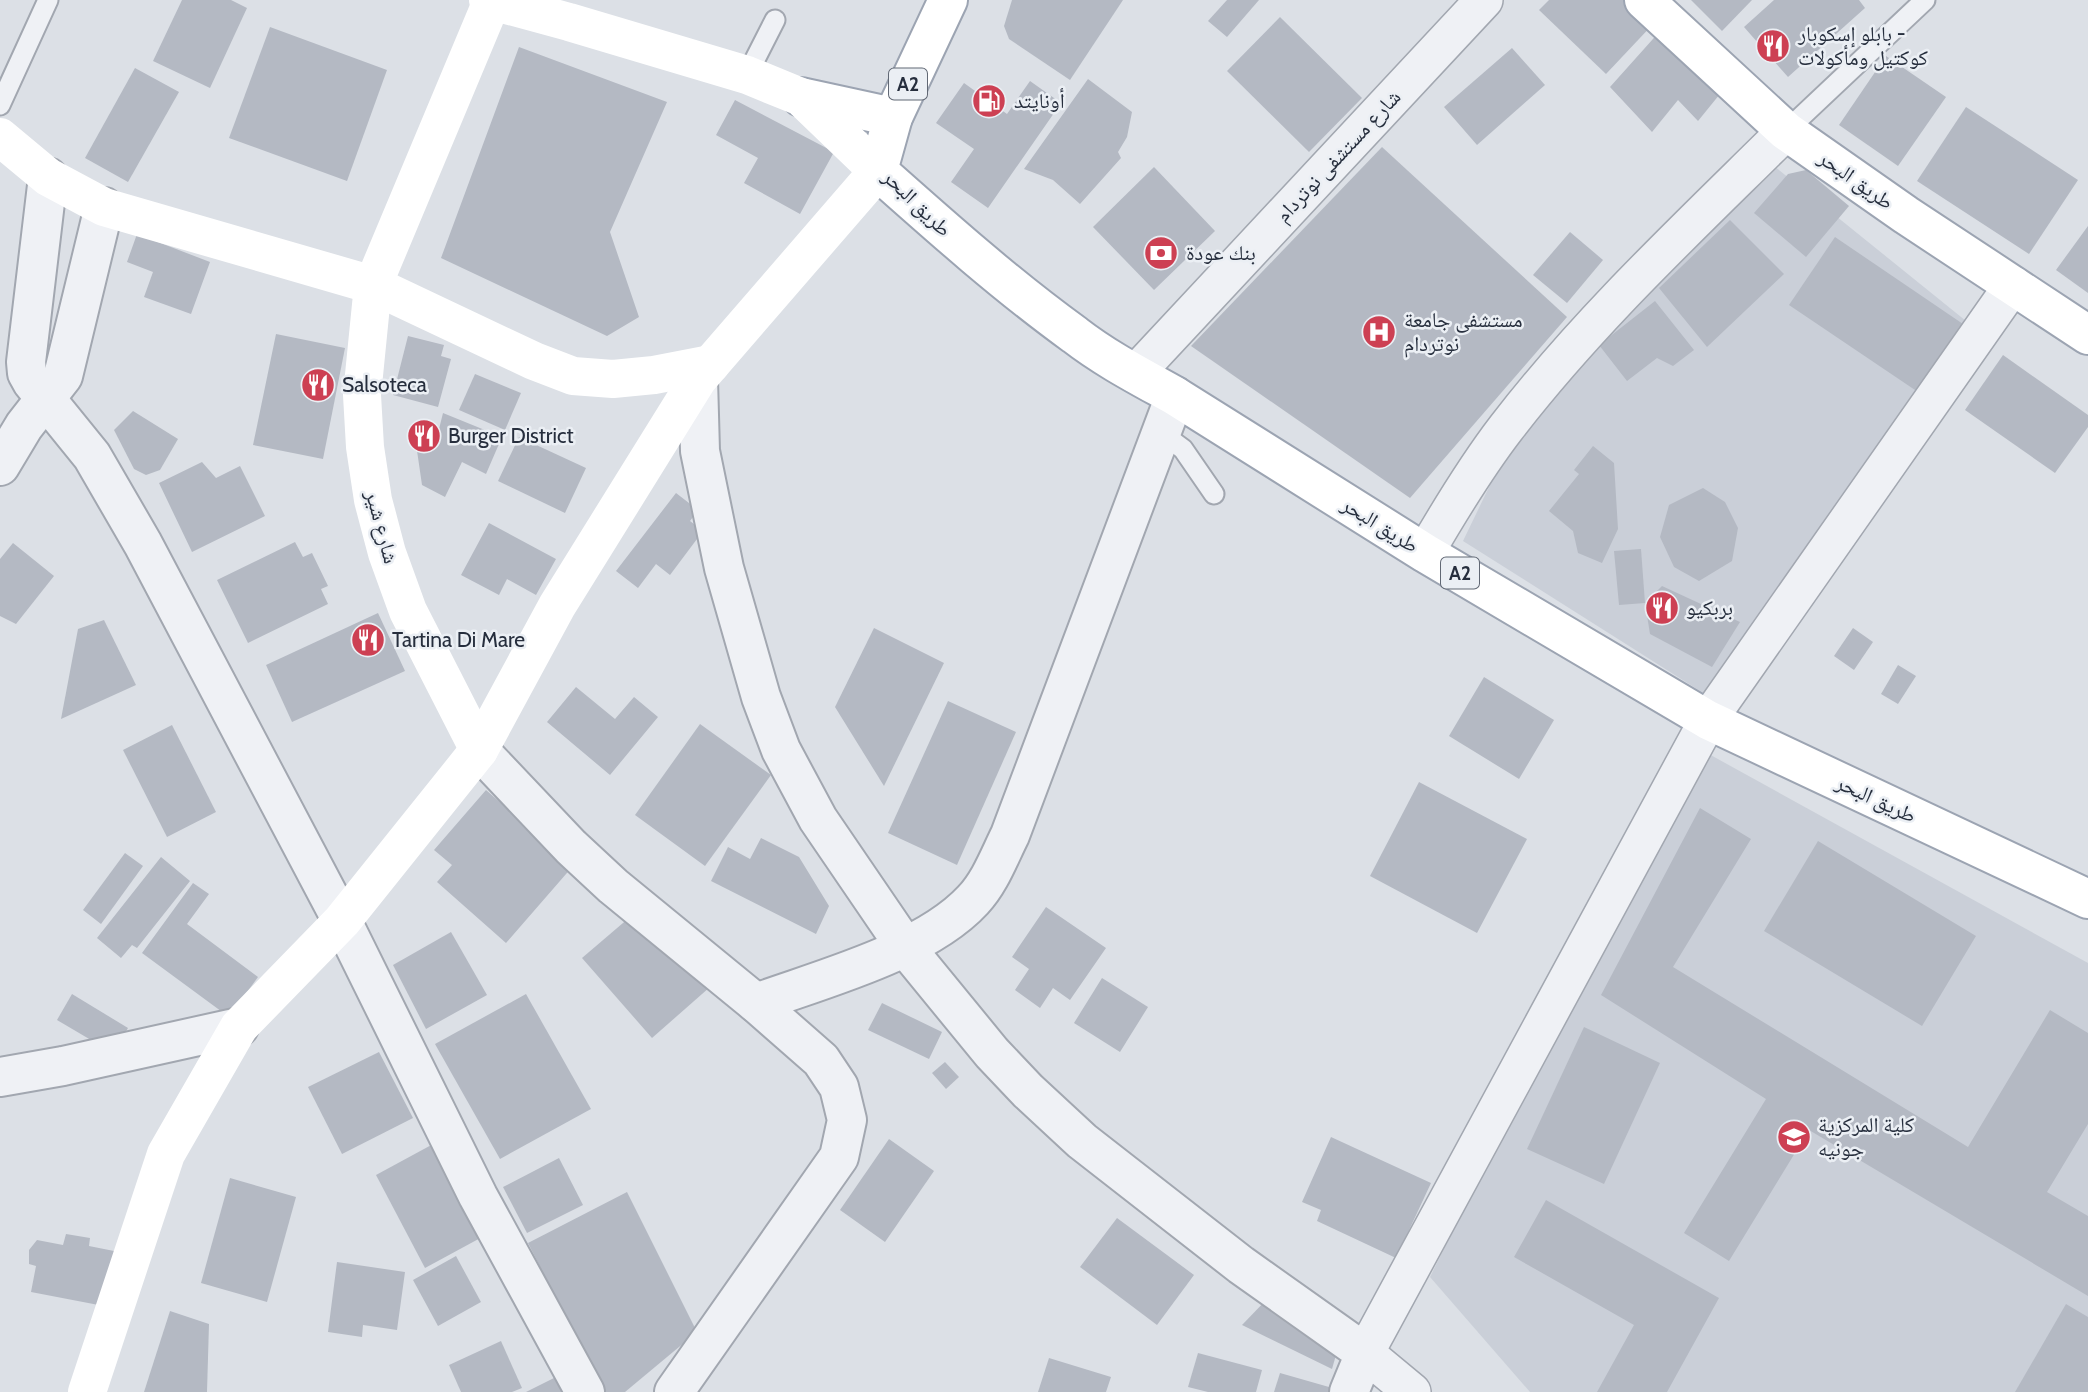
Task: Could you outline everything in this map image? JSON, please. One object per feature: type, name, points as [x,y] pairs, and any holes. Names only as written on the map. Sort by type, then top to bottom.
[{"type":"main road","points":[[491,0],[747,75],[801,97],[893,117]]},
{"type":"main road","name":"شارع شير","points":[[479,750],[408,611],[387,553],[373,500],[365,447],[362,395],[373,285],[491,0]]},
{"type":"main road","name":"طريق البحر","points":[[948,0],[893,117],[878,171],[998,275],[1076,337],[1425,553],[1708,720],[2088,899]]},
{"type":"main road","name":"طريق البحر","points":[[1644,0],[1786,131],[1906,215],[2088,335]]},
{"type":"main road","points":[[87,1392],[166,1154],[239,1027],[342,921],[479,750],[558,606],[704,371],[878,171],[801,97]]},
{"type":"main road","points":[[0,137],[48,177],[104,207],[373,285],[534,361],[573,376],[613,379],[704,371]]},
{"type":"street","name":"شارع مستشفى نوتردام","points":[[1135,374],[1484,0]]},
{"type":"street","points":[[1425,553],[1505,429],[1545,380],[1628,286],[1786,131]]},
{"type":"street","points":[[48,177],[26,362],[27,373],[44,399],[92,456],[115,493],[342,921],[478,1196],[584,1392]]},
{"type":"street","points":[[0,466],[24,426],[63,376],[104,207]]},
{"type":"street","points":[[1349,1392],[1365,1353],[1708,720],[2013,285]]},
{"type":"street","points":[[704,371],[700,451],[724,568],[761,697],[781,750],[818,819],[906,948],[992,1053],[1082,1141],[1241,1265],[1365,1353],[1412,1392]]},
{"type":"street","points":[[756,1003],[906,948],[949,921],[973,900],[1010,835],[1175,396]]},
{"type":"street","points":[[479,750],[613,886],[821,1060],[839,1087],[847,1120],[839,1157],[674,1392]]},
{"type":"street","points":[[0,1077],[63,1066],[239,1027]]},
{"type":"lane","points":[[0,105],[48,0]]},
{"type":"lane","points":[[1786,131],[1925,0]]},
{"type":"lane","points":[[747,75],[775,20]]},
{"type":"lane","points":[[1160,432],[1183,449],[1214,494]]},
{"type":"shaded area","points":[[1774,166],[1971,325],[1870,455],[1708,696],[1463,541],[1491,483],[1527,430],[1623,316]]},
{"type":"shaded area","name":"كلية المركزية جونيه","points":[[1707,753],[2088,963],[2088,1392],[1530,1392],[1430,1277],[1569,997]]},
{"type":"building","points":[[182,0],[231,0],[247,8],[210,88],[153,61]]},
{"type":"building","points":[[1012,0],[1123,0],[1070,80],[1009,39],[1004,26]]},
{"type":"building","points":[[1227,0],[1259,0],[1227,37],[1208,21]]},
{"type":"building","points":[[1549,0],[1631,0],[1655,22],[1606,74],[1539,10]]},
{"type":"building","points":[[1691,0],[1752,0],[1722,31]]},
{"type":"building","points":[[1774,0],[1859,0],[1865,8],[1788,77],[1744,27]]},
{"type":"building","points":[[1280,17],[1362,98],[1309,152],[1227,71]]},
{"type":"building","points":[[270,27],[387,70],[347,181],[229,138]]},
{"type":"building","points":[[1661,30],[1724,89],[1698,121],[1678,100],[1652,132],[1610,87]]},
{"type":"building","points":[[519,47],[667,102],[610,232],[639,317],[607,336],[441,258]]},
{"type":"building","points":[[1512,48],[1545,85],[1477,145],[1444,107]]},
{"type":"building","points":[[1886,56],[1946,97],[1898,166],[1839,125]]},
{"type":"building","points":[[135,68],[179,92],[128,182],[85,158]]},
{"type":"building","points":[[1088,79],[1132,112],[1127,137],[1118,152],[1121,158],[1080,204],[1053,180],[1024,169]]},
{"type":"building","points":[[1030,81],[1061,103],[988,208],[951,182],[974,149],[936,123],[964,83],[1007,114]]},
{"type":"building","points":[[735,100],[834,152],[800,214],[744,183],[758,158],[716,135]]},
{"type":"building","points":[[1966,107],[2078,180],[2029,254],[1917,181]]},
{"type":"building","name":"مستشفى جامعة نوتردام","points":[[1382,147],[1567,317],[1410,498],[1191,346]]},
{"type":"building","points":[[1154,167],[1215,231],[1154,290],[1093,227]]},
{"type":"building","points":[[1806,170],[1849,206],[1806,257],[1754,213],[1788,174]]},
{"type":"building","points":[[1730,220],[1784,274],[1707,347],[1659,288]]},
{"type":"building","points":[[2088,226],[2088,293],[2056,270]]},
{"type":"building","points":[[1570,232],[1603,260],[1567,303],[1533,275]]},
{"type":"building","points":[[137,234],[210,262],[191,314],[144,297],[153,272],[127,262]]},
{"type":"building","points":[[1835,237],[1963,324],[1918,392],[1789,305]]},
{"type":"building","points":[[1655,301],[1694,350],[1673,366],[1657,358],[1627,381],[1599,345]]},
{"type":"building","points":[[276,334],[345,348],[323,459],[253,445]]},
{"type":"building","points":[[408,336],[444,345],[441,356],[451,359],[438,407],[393,395]]},
{"type":"building","points":[[2003,355],[2088,415],[2088,427],[2055,473],[1965,410]]},
{"type":"building","points":[[475,374],[521,393],[505,430],[459,410]]},
{"type":"building","points":[[133,411],[178,439],[160,470],[146,475],[134,469],[114,430]]},
{"type":"building","points":[[443,413],[502,437],[486,474],[462,462],[445,497],[422,485],[414,430],[438,433]]},
{"type":"building","points":[[519,437],[586,468],[565,513],[498,481]]},
{"type":"building","points":[[1593,446],[1614,463],[1618,529],[1602,563],[1578,553],[1573,531],[1549,511],[1579,474],[1574,470]]},
{"type":"building","points":[[202,462],[216,478],[240,466],[265,516],[192,552],[159,483]]},
{"type":"building","points":[[1703,488],[1725,502],[1738,528],[1732,561],[1699,581],[1674,567],[1660,537],[1669,505]]},
{"type":"building","points":[[676,493],[698,510],[690,521],[703,531],[670,575],[656,564],[638,588],[616,571]]},
{"type":"building","points":[[489,523],[556,559],[536,595],[507,579],[499,595],[461,575]]},
{"type":"building","points":[[295,542],[303,557],[312,553],[328,586],[321,589],[328,604],[248,643],[217,580]]},
{"type":"building","points":[[13,543],[54,576],[16,624],[0,616],[0,559]]},
{"type":"building","points":[[1641,549],[1645,603],[1619,605],[1614,551]]},
{"type":"building","points":[[1662,586],[1740,622],[1712,667],[1650,634],[1645,603]]},
{"type":"building","points":[[378,613],[405,671],[292,722],[266,665]]},
{"type":"building","points":[[104,620],[136,685],[61,719],[78,629]]},
{"type":"building","points":[[874,628],[944,663],[884,786],[835,707]]},
{"type":"building","points":[[1853,628],[1873,642],[1854,670],[1834,656]]},
{"type":"building","points":[[1898,665],[1916,676],[1898,704],[1881,694]]},
{"type":"building","points":[[1484,677],[1554,720],[1519,779],[1449,736]]},
{"type":"building","points":[[576,687],[615,719],[634,697],[658,717],[610,775],[547,722]]},
{"type":"building","points":[[948,701],[1016,732],[957,865],[888,833]]},
{"type":"building","points":[[700,724],[771,775],[705,866],[635,815]]},
{"type":"building","points":[[172,725],[216,812],[167,837],[123,750]]},
{"type":"building","points":[[1419,782],[1527,839],[1477,933],[1370,876]]},
{"type":"building","points":[[486,790],[573,866],[506,943],[437,882],[452,865],[434,850]]},
{"type":"building","points":[[1700,808],[1751,839],[1673,967],[1968,1147],[2050,1010],[2088,1033],[2088,1124],[2047,1192],[2088,1216],[2088,1296],[1809,1130],[1729,1261],[1684,1233],[1766,1099],[1601,995]]},
{"type":"building","points":[[761,838],[799,857],[829,906],[816,934],[711,881],[728,847],[750,859]]},
{"type":"building","points":[[1818,841],[1976,936],[1922,1026],[1764,931]]},
{"type":"building","points":[[125,853],[143,866],[101,924],[83,910]]},
{"type":"building","points":[[161,857],[190,881],[137,948],[132,945],[121,958],[97,938]]},
{"type":"building","points":[[193,883],[209,894],[187,924],[258,977],[229,1017],[142,953]]},
{"type":"building","points":[[1046,907],[1106,948],[1070,1000],[1053,988],[1040,1008],[1015,990],[1029,969],[1012,957]]},
{"type":"building","points":[[630,917],[710,987],[652,1038],[582,958]]},
{"type":"building","points":[[451,932],[487,995],[426,1029],[393,965]]},
{"type":"building","points":[[1102,978],[1148,1007],[1120,1052],[1074,1023]]},
{"type":"building","points":[[72,994],[128,1028],[113,1053],[57,1020]]},
{"type":"building","points":[[526,994],[591,1109],[500,1159],[435,1044]]},
{"type":"building","points":[[882,1003],[942,1032],[929,1059],[868,1030]]},
{"type":"building","points":[[1584,1027],[1660,1063],[1604,1184],[1527,1149]]},
{"type":"building","points":[[379,1052],[413,1118],[342,1154],[308,1087]]},
{"type":"building","points":[[945,1062],[959,1077],[946,1089],[932,1073]]},
{"type":"building","points":[[1331,1137],[1431,1183],[1396,1258],[1317,1221],[1321,1210],[1302,1202]]},
{"type":"building","points":[[889,1139],[934,1171],[885,1242],[840,1210]]},
{"type":"building","points":[[435,1143],[484,1236],[425,1268],[376,1175]]},
{"type":"building","points":[[559,1158],[583,1205],[527,1233],[503,1187]]},
{"type":"building","points":[[230,1178],[296,1197],[267,1302],[201,1283]]},
{"type":"building","points":[[627,1192],[697,1332],[625,1392],[603,1392],[528,1243]]},
{"type":"building","points":[[1546,1200],[1719,1298],[1667,1392],[1597,1392],[1634,1325],[1514,1257]]},
{"type":"building","points":[[1117,1218],[1194,1275],[1157,1325],[1080,1267]]},
{"type":"building","points":[[66,1234],[90,1238],[89,1246],[119,1252],[109,1307],[31,1292],[36,1266],[29,1264],[29,1250],[37,1240],[63,1245]]},
{"type":"building","points":[[456,1256],[481,1302],[438,1326],[413,1280]]},
{"type":"building","points":[[337,1262],[405,1272],[397,1330],[363,1325],[362,1337],[328,1332]]},
{"type":"building","points":[[1269,1297],[1340,1341],[1332,1369],[1242,1325]]},
{"type":"building","points":[[2066,1304],[2088,1317],[2088,1392],[2015,1392]]},
{"type":"building","points":[[170,1311],[209,1324],[207,1392],[144,1392]]},
{"type":"building","points":[[501,1341],[522,1388],[512,1392],[461,1392],[449,1365]]},
{"type":"building","points":[[1198,1353],[1262,1370],[1256,1392],[1208,1392],[1188,1387]]},
{"type":"building","points":[[1049,1358],[1111,1377],[1106,1392],[1038,1392]]},
{"type":"building","points":[[1280,1373],[1336,1389],[1335,1392],[1274,1392]]},
{"type":"building","points":[[556,1377],[564,1392],[526,1392]]},
{"type":"place","name":"بابلو إسكوبار - كوكتيل ومأكولات","points":[[1773,46]]},
{"type":"place","name":"أونايتد","points":[[989,101]]},
{"type":"place","name":"بنك عودة","points":[[1161,253]]},
{"type":"place","name":"مستشفى جامعة نوتردام","points":[[1379,332]]},
{"type":"place","name":"Salsoteca","points":[[318,385]]},
{"type":"place","name":"Burger District","points":[[424,436]]},
{"type":"place","name":"بربكيو","points":[[1662,608]]},
{"type":"place","name":"Tartina Di Mare","points":[[368,640]]},
{"type":"place","name":"كلية المركزية جونيه","points":[[1794,1137]]}]
